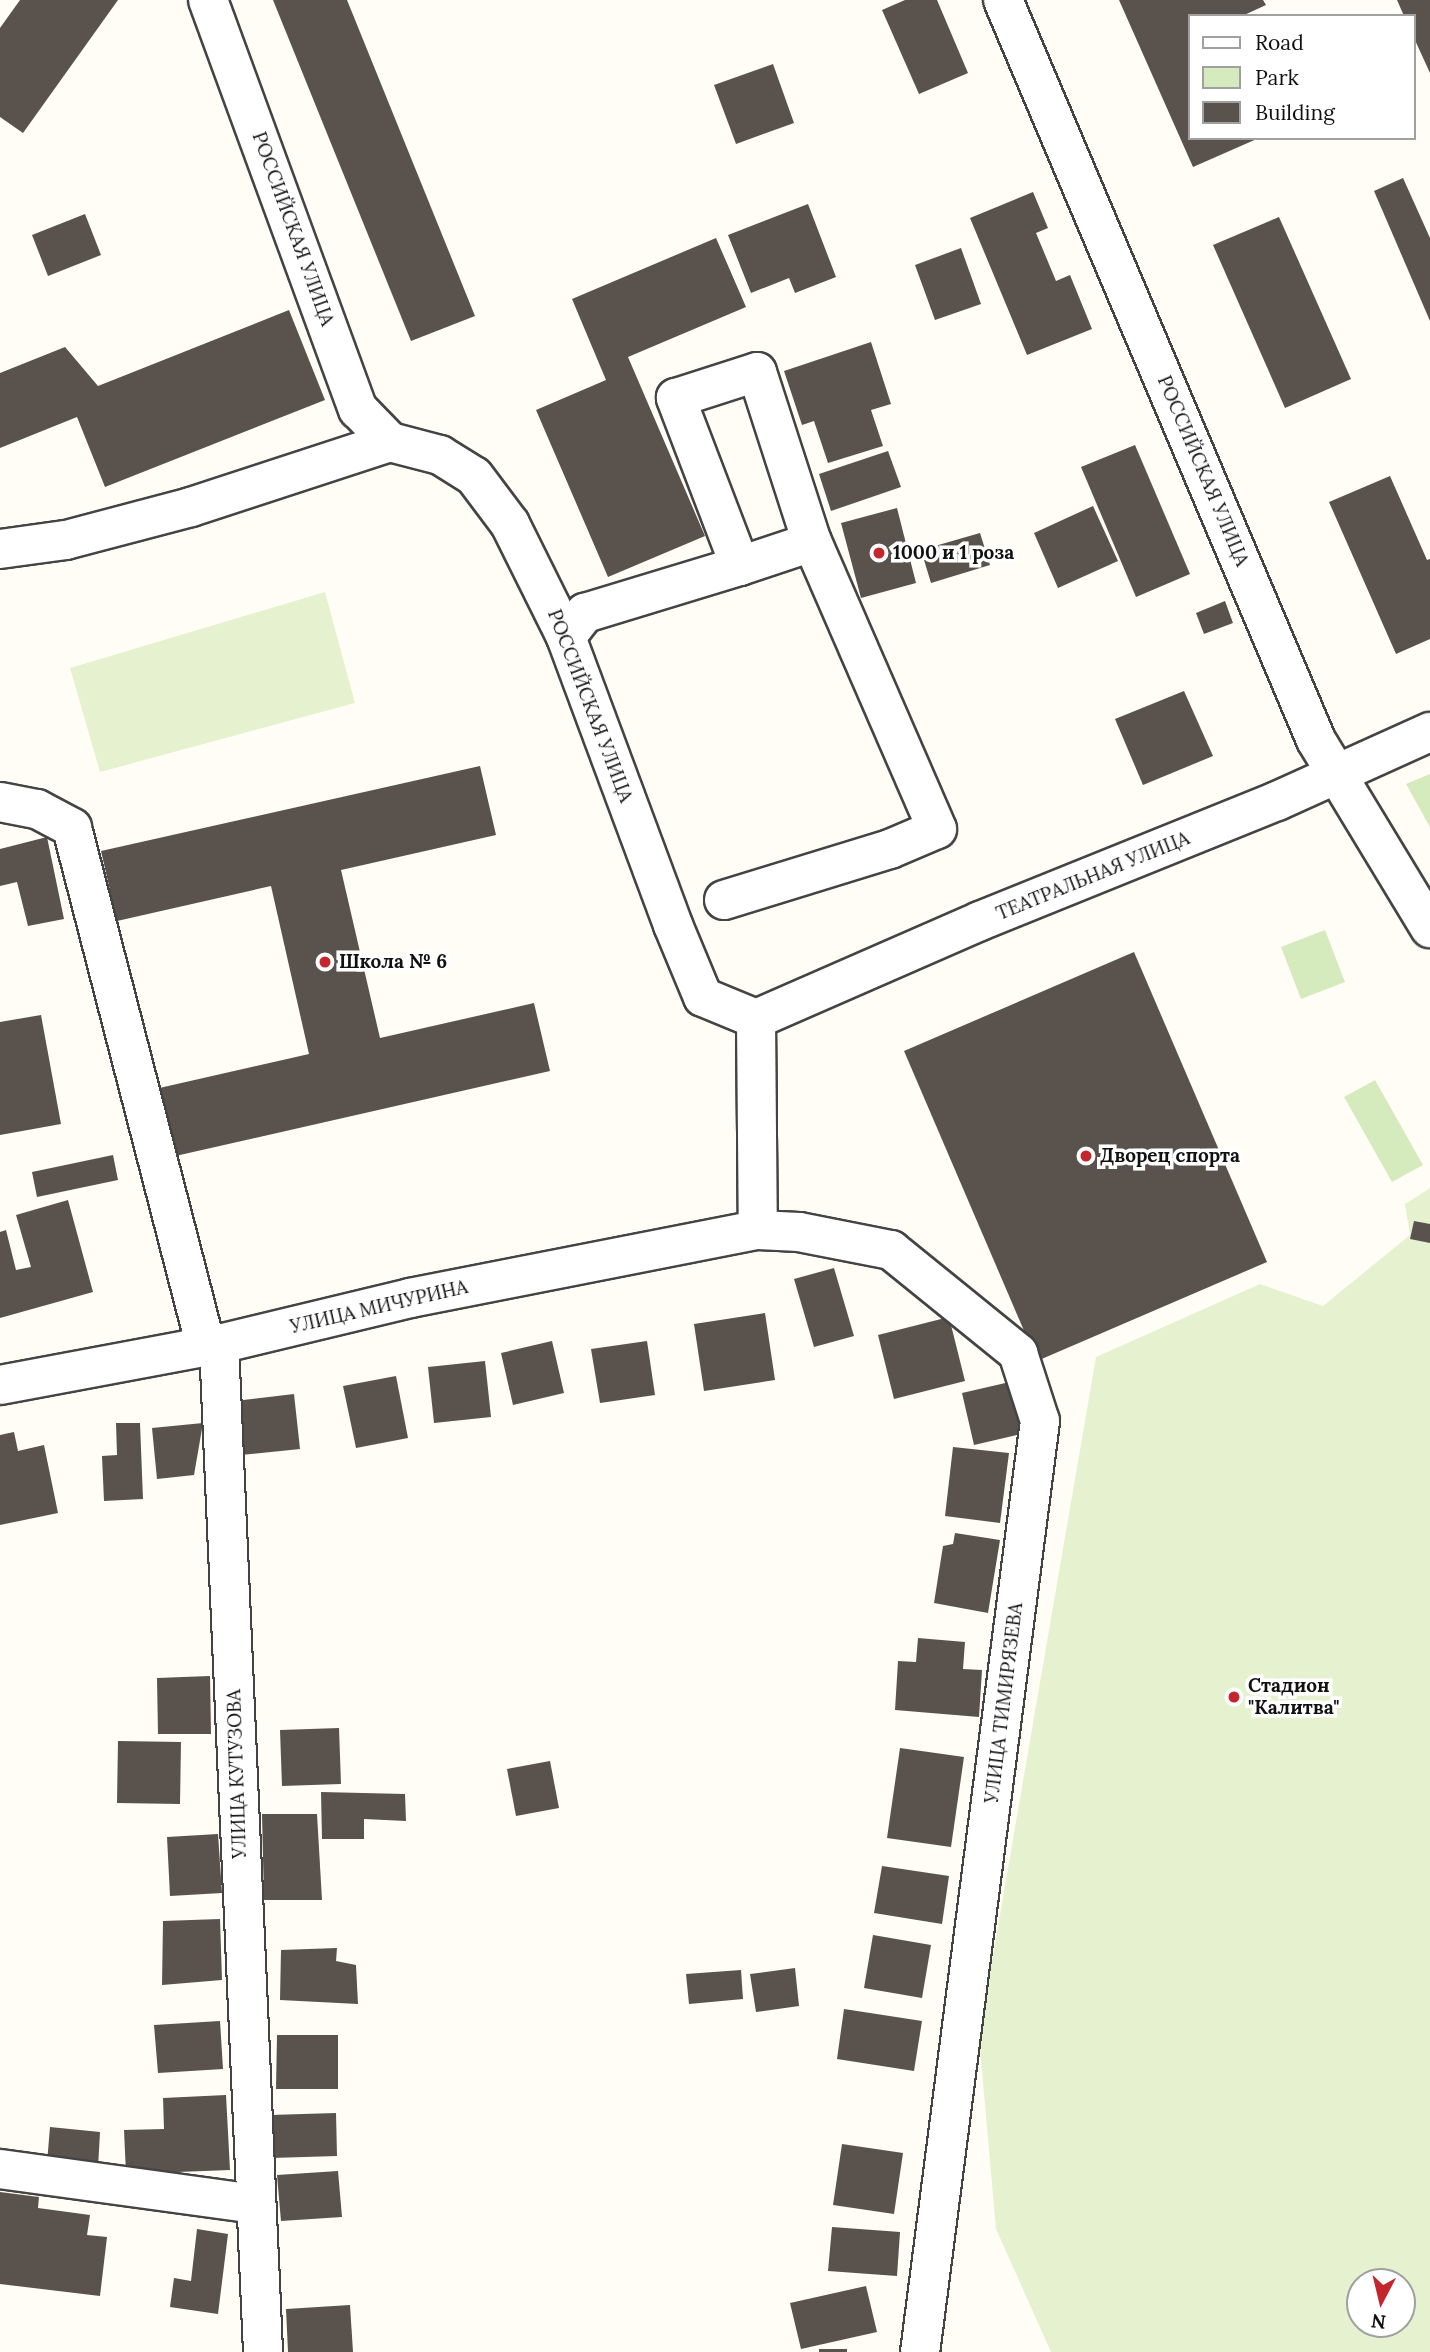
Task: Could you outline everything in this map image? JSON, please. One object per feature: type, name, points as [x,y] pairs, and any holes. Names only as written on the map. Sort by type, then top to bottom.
[{"type":"street","name":"РОССИЙСКАЯ УЛИЦА","points":[[208,0],[358,409],[390,442],[440,455],[474,476],[510,524],[566,637],[673,925],[703,996],[756,1019]]},
{"type":"street","name":"РОССИЙСКАЯ УЛИЦА","points":[[1004,0],[1316,740],[1430,928]]},
{"type":"street","points":[[724,900],[890,849],[937,829],[812,542],[757,372],[676,398],[740,566]]},
{"type":"street","points":[[0,549],[66,540],[191,507],[390,442]]},
{"type":"street","points":[[566,637],[585,613],[812,542]]},
{"type":"street","name":"ТЕАТРАЛЬНАЯ УЛИЦА","points":[[756,1019],[980,921],[1277,801],[1430,732]]},
{"type":"street","name":"УЛИЦА КУТУЗОВА","points":[[0,802],[37,809],[72,828],[213,1345],[263,2352]]},
{"type":"street","points":[[756,1019],[758,1230]]},
{"type":"street","name":"УЛИЦА МИЧУРИНА","points":[[0,1385],[213,1345],[410,1298],[758,1230]]},
{"type":"street","name":"УЛИЦА ТИМИРЯЗЕВА","points":[[758,1230],[799,1232],[891,1250],[1018,1353],[1040,1421],[920,2352]]},
{"type":"street","points":[[0,2169],[255,2204]]},
{"type":"green space","points":[[325,592],[355,703],[100,772],[70,668]]},
{"type":"green space","points":[[1430,774],[1430,827],[1406,784]]},
{"type":"green space","points":[[1325,930],[1345,982],[1301,999],[1281,947]]},
{"type":"green space","points":[[1375,1080],[1423,1165],[1392,1182],[1344,1097]]},
{"type":"green space","name":"Стадион \"Калитва\"","points":[[1430,1188],[1430,2352],[1051,2352],[996,2229],[979,2037],[1096,1357],[1260,1284],[1323,1306],[1410,1235],[1405,1204]]},
{"type":"building","points":[[20,0],[118,0],[23,133],[0,117],[0,28]]},
{"type":"building","points":[[273,0],[347,0],[475,316],[411,341]]},
{"type":"building","points":[[905,0],[937,0],[968,73],[919,94],[882,10]]},
{"type":"building","points":[[1119,0],[1263,0],[1266,5],[1246,14],[1188,14],[1188,140],[1254,140],[1193,167]]},
{"type":"building","points":[[1397,0],[1430,0],[1430,73],[1416,42],[1416,14],[1403,14]]},
{"type":"building","points":[[773,64],[794,123],[736,144],[714,85]]},
{"type":"building","points":[[1403,178],[1430,238],[1430,321],[1374,191]]},
{"type":"building","points":[[1033,192],[1048,228],[1036,233],[1056,281],[1070,275],[1092,329],[1027,355],[970,218]]},
{"type":"building","points":[[808,204],[836,277],[795,293],[789,278],[751,293],[728,235]]},
{"type":"building","points":[[85,214],[101,255],[48,276],[32,235]]},
{"type":"building","points":[[1279,217],[1351,379],[1285,408],[1213,245]]},
{"type":"building","points":[[716,238],[746,307],[628,357],[705,536],[608,577],[536,410],[606,380],[572,299]]},
{"type":"building","points":[[961,248],[981,304],[935,320],[915,265]]},
{"type":"building","points":[[289,310],[325,400],[105,487],[77,417],[0,448],[0,373],[65,347],[98,386]]},
{"type":"building","points":[[871,342],[891,404],[871,410],[883,446],[828,463],[814,421],[802,425],[784,371]]},
{"type":"building","points":[[1135,445],[1190,574],[1136,597],[1081,467]]},
{"type":"building","points":[[888,451],[901,487],[831,511],[819,474]]},
{"type":"building","points":[[1390,476],[1427,560],[1430,559],[1430,639],[1396,654],[1329,502]]},
{"type":"building","points":[[1093,506],[1118,561],[1058,588],[1034,533]]},
{"type":"building","points":[[897,508],[916,583],[861,598],[841,523]]},
{"type":"building","points":[[980,533],[990,565],[931,583],[921,550]]},
{"type":"building","points":[[1225,601],[1233,623],[1204,634],[1196,613]]},
{"type":"building","points":[[1184,691],[1213,756],[1143,785],[1115,719]]},
{"type":"building","name":"Школа № 6","points":[[480,766],[496,835],[341,870],[380,1038],[534,1003],[550,1071],[171,1157],[155,1089],[309,1054],[271,886],[117,921],[101,851]]},
{"type":"building","points":[[47,837],[64,919],[28,926],[17,882],[0,886],[0,849]]},
{"type":"building","name":"Дворец спорта","points":[[1134,952],[1267,1262],[1037,1361],[904,1051]]},
{"type":"building","points":[[41,1015],[61,1124],[0,1135],[0,1022]]},
{"type":"building","points":[[113,1155],[118,1180],[37,1197],[32,1172]]},
{"type":"building","points":[[68,1200],[93,1292],[0,1318],[0,1232],[6,1230],[16,1270],[31,1267],[16,1215]]},
{"type":"building","points":[[1414,1221],[1430,1224],[1430,1243],[1410,1239]]},
{"type":"building","points":[[834,1268],[854,1336],[814,1347],[794,1279]]},
{"type":"building","points":[[765,1313],[775,1380],[704,1391],[694,1324]]},
{"type":"building","points":[[949,1317],[965,1381],[894,1399],[878,1335]]},
{"type":"building","points":[[552,1341],[564,1393],[513,1405],[501,1353]]},
{"type":"building","points":[[647,1341],[655,1395],[600,1403],[591,1349]]},
{"type":"building","points":[[485,1361],[491,1417],[434,1423],[428,1367]]},
{"type":"building","points":[[396,1376],[408,1438],[356,1448],[343,1386]]},
{"type":"building","points":[[1014,1381],[1026,1433],[974,1445],[962,1393]]},
{"type":"building","points":[[294,1394],[300,1449],[241,1455],[235,1401]]},
{"type":"building","points":[[116,1423],[140,1423],[143,1499],[104,1501],[102,1456],[117,1455]]},
{"type":"building","points":[[203,1423],[194,1475],[157,1479],[152,1428]]},
{"type":"building","points":[[14,1432],[18,1451],[44,1445],[58,1513],[0,1525],[0,1435]]},
{"type":"building","points":[[953,1447],[1009,1453],[1000,1523],[945,1516]]},
{"type":"building","points":[[955,1533],[1000,1540],[988,1613],[934,1603],[943,1546],[953,1544]]},
{"type":"building","points":[[918,1638],[965,1642],[963,1669],[982,1670],[979,1717],[895,1710],[898,1661],[916,1662]]},
{"type":"building","points":[[210,1676],[211,1734],[158,1734],[157,1678]]},
{"type":"building","points":[[339,1728],[341,1784],[282,1786],[280,1730]]},
{"type":"building","points":[[118,1741],[181,1742],[180,1804],[117,1803]]},
{"type":"building","points":[[900,1748],[964,1757],[951,1847],[887,1838]]},
{"type":"building","points":[[550,1761],[559,1808],[516,1816],[507,1769]]},
{"type":"building","points":[[321,1792],[405,1794],[406,1821],[364,1819],[364,1839],[322,1839]]},
{"type":"building","points":[[262,1814],[317,1814],[322,1900],[264,1900]]},
{"type":"building","points":[[218,1834],[222,1893],[170,1896],[167,1837]]},
{"type":"building","points":[[882,1866],[949,1876],[942,1924],[874,1913]]},
{"type":"building","points":[[220,1919],[222,1980],[162,1985],[163,1921]]},
{"type":"building","points":[[873,1935],[931,1945],[922,1998],[864,1988]]},
{"type":"building","points":[[337,1948],[336,1961],[356,1965],[358,2004],[280,2000],[281,1950]]},
{"type":"building","points":[[795,1968],[799,2006],[756,2012],[750,1974]]},
{"type":"building","points":[[741,1970],[743,1999],[689,2004],[686,1974]]},
{"type":"building","points":[[844,2009],[922,2021],[914,2071],[837,2059]]},
{"type":"building","points":[[220,2021],[223,2069],[158,2073],[154,2025]]},
{"type":"building","points":[[277,2035],[338,2035],[338,2089],[276,2089]]},
{"type":"building","points":[[226,2095],[230,2170],[126,2174],[124,2130],[164,2129],[163,2098]]},
{"type":"building","points":[[336,2113],[337,2156],[271,2158],[270,2115]]},
{"type":"building","points":[[50,2127],[100,2132],[98,2168],[47,2163]]},
{"type":"building","points":[[842,2144],[903,2153],[894,2214],[833,2205]]},
{"type":"building","points":[[338,2171],[342,2217],[281,2221],[277,2175]]},
{"type":"building","points":[[0,2192],[39,2197],[38,2208],[90,2215],[87,2235],[107,2237],[100,2296],[0,2284]]},
{"type":"building","points":[[832,2227],[900,2232],[897,2276],[828,2271]]},
{"type":"building","points":[[197,2229],[228,2234],[218,2314],[170,2307],[174,2278],[191,2281]]},
{"type":"building","points":[[866,2286],[877,2332],[801,2349],[790,2303]]},
{"type":"building","points":[[350,2305],[353,2352],[288,2352],[286,2309]]},
{"type":"building","points":[[819,2349],[847,2349],[847,2352],[819,2352]]},
{"type":"place","name":"1000 и 1 роза","points":[[879,553]]},
{"type":"place","name":"Школа № 6","points":[[325,962]]},
{"type":"place","name":"Дворец спорта","points":[[1086,1156]]},
{"type":"place","name":"Стадион \"Калитва\"","points":[[1234,1697]]}]
